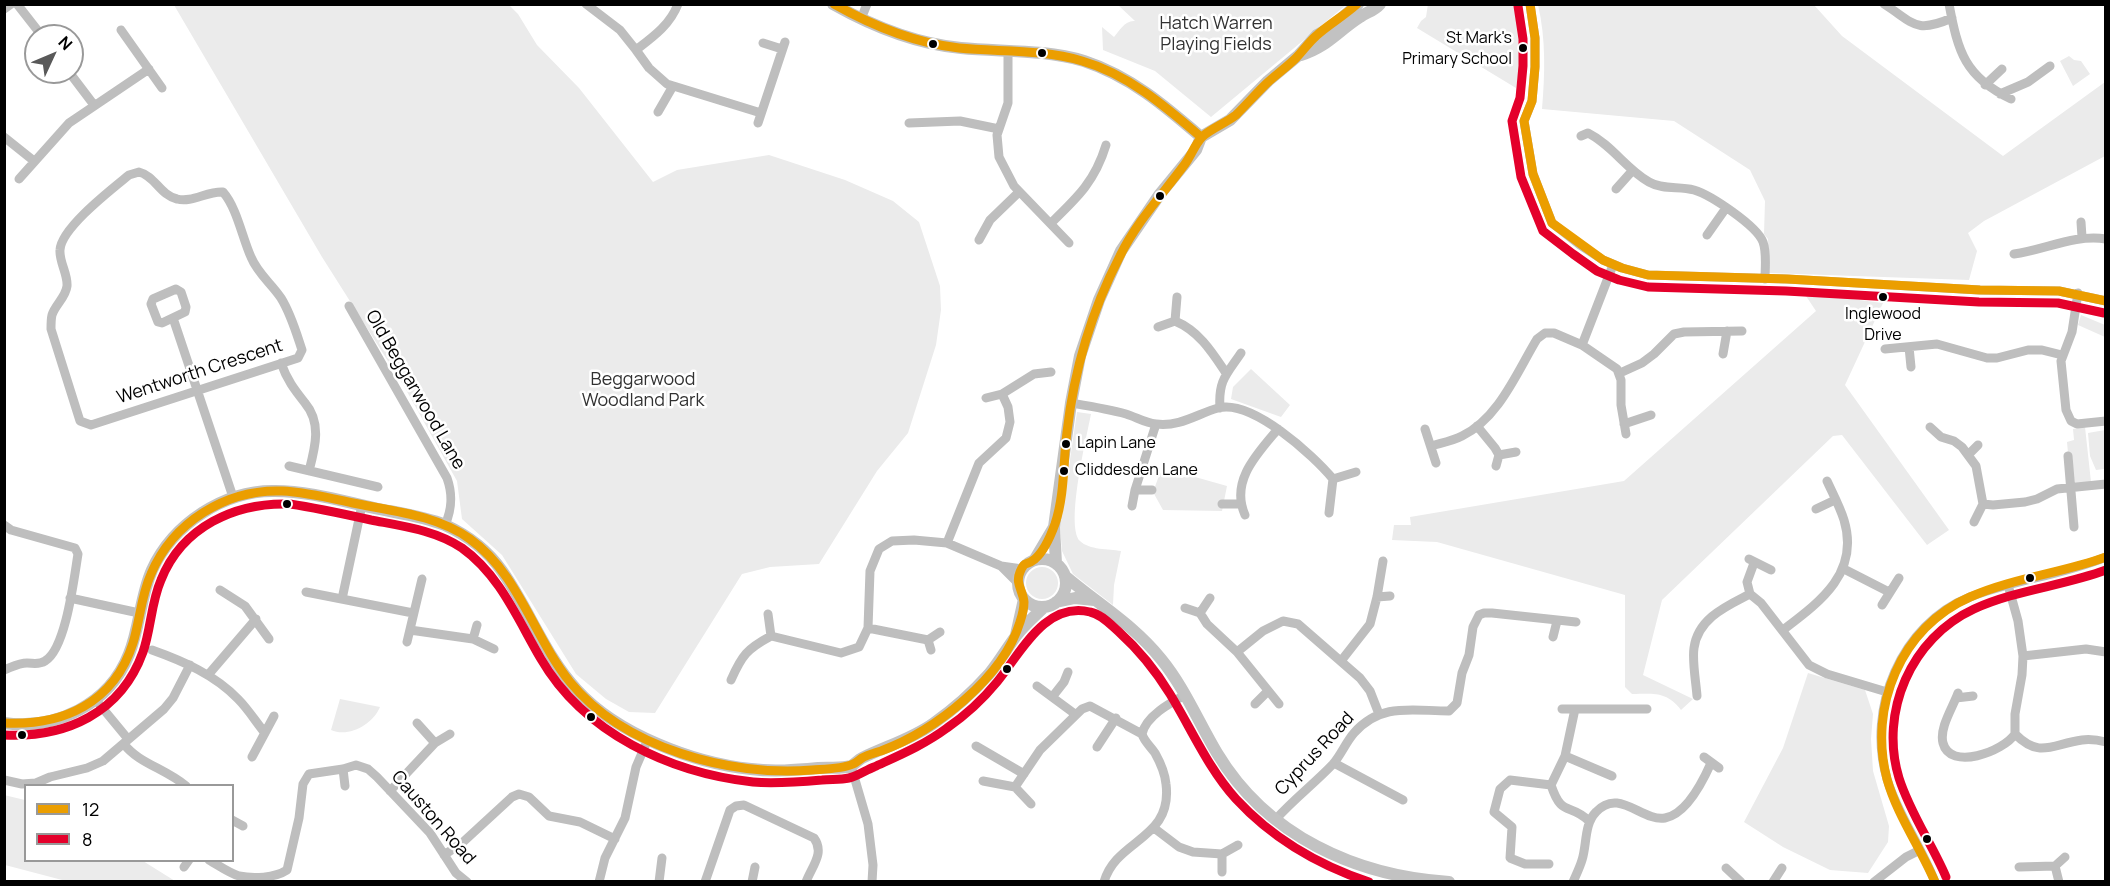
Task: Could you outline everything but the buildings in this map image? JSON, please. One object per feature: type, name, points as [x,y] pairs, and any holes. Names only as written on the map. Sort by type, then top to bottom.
[{"type":"street","points":[[4,9],[11,4]]},
{"type":"street","points":[[17,4],[33,24]]},
{"type":"street","points":[[586,4],[620,30],[653,73],[664,82],[759,118],[783,46],[763,43]]},
{"type":"street","points":[[636,50],[663,27],[678,4]]},
{"type":"street","points":[[832,4],[894,32],[935,44],[1057,55],[1089,63],[1115,74],[1157,99],[1201,137]]},
{"type":"street","points":[[861,19],[867,4]]},
{"type":"street","points":[[1358,4],[1330,28],[1317,35],[1230,120],[1201,137],[1196,150],[1160,194],[1121,251],[1086,335],[1071,403],[1054,527],[1056,562],[1065,576],[1094,600],[1120,617],[1142,637],[1170,670],[1225,765],[1252,797],[1276,819],[1313,844],[1354,864],[1415,880],[1449,882]]},
{"type":"street","points":[[1299,55],[1321,47],[1349,24],[1380,4]]},
{"type":"street","points":[[1530,4],[1535,38],[1535,67],[1532,101],[1524,121],[1536,185],[1552,223],[1586,249],[1613,265],[1648,275],[2078,293],[2106,300]]},
{"type":"street","points":[[1884,4],[1914,26],[1926,27],[1952,18]]},
{"type":"street","points":[[1949,4],[1964,58],[1972,72],[1985,85],[2011,99]]},
{"type":"street","points":[[121,30],[162,88]]},
{"type":"street","points":[[1008,51],[1008,103],[996,146],[999,157],[1005,173],[1019,192],[1069,243]]},
{"type":"street","points":[[2000,94],[2028,82],[2050,66]]},
{"type":"street","points":[[20,179],[69,123],[149,69]]},
{"type":"street","points":[[1985,85],[2002,69]]},
{"type":"street","points":[[78,84],[94,105]]},
{"type":"street","points":[[658,112],[673,86]]},
{"type":"street","points":[[909,123],[960,121],[999,129]]},
{"type":"street","points":[[1581,136],[1588,133],[1601,139],[1633,170],[1654,184],[1694,190],[1726,208],[1756,232],[1763,241],[1765,279]]},
{"type":"street","points":[[4,137],[34,161]]},
{"type":"street","points":[[1051,223],[1088,186],[1100,164],[1106,145]]},
{"type":"street","points":[[1616,189],[1633,170]]},
{"type":"street","name":"Wentworth Crescent","points":[[139,172],[146,174],[168,196],[175,199],[185,200],[214,192],[223,192],[231,201],[251,258],[261,276],[271,284],[282,300],[303,350],[298,358],[198,389],[91,425],[80,421],[51,329],[52,315],[67,290],[67,279],[60,257],[60,247],[64,237],[108,192],[129,175],[139,172]]},
{"type":"street","points":[[979,240],[990,220],[1019,192]]},
{"type":"street","points":[[1707,235],[1726,208]]},
{"type":"street","points":[[2081,222],[2082,237]]},
{"type":"street","points":[[2014,254],[2036,251],[2082,237],[2106,238]]},
{"type":"street","points":[[1582,345],[1613,265]]},
{"type":"street","points":[[2078,293],[2072,332],[2062,355],[2063,393],[2069,418],[2074,423],[2079,425],[2106,421]]},
{"type":"street","points":[[1175,321],[1177,297]]},
{"type":"street","name":"Old Beggarwood Lane","points":[[349,306],[447,478],[452,497],[445,525]]},
{"type":"street","points":[[173,318],[233,497]]},
{"type":"street","points":[[1158,327],[1175,321],[1186,326],[1195,333],[1226,373]]},
{"type":"street","points":[[1620,373],[1642,363],[1674,334],[1742,330]]},
{"type":"street","points":[[1723,354],[1727,331]]},
{"type":"street","points":[[1431,447],[1462,436],[1477,426],[1503,396],[1537,339],[1545,333],[1554,333],[1582,345],[1620,373]]},
{"type":"street","points":[[1885,349],[1937,344],[1981,357],[1993,358],[2028,350],[2042,350],[2062,355]]},
{"type":"street","points":[[1909,347],[1911,368]]},
{"type":"street","points":[[1220,408],[1220,397],[1226,373],[1241,353]]},
{"type":"street","points":[[281,363],[286,379],[307,405],[315,426],[316,437],[309,471]]},
{"type":"street","points":[[986,398],[1002,394],[1034,374],[1051,372]]},
{"type":"street","points":[[1620,373],[1621,405],[1626,434]]},
{"type":"street","points":[[947,543],[979,463],[1005,438],[1010,422],[1008,407],[1002,394]]},
{"type":"street","points":[[1071,403],[1109,410],[1156,424],[1187,421],[1220,408],[1250,414],[1293,440],[1333,479]]},
{"type":"street","points":[[1624,424],[1651,416]]},
{"type":"street","points":[[1132,506],[1156,424]]},
{"type":"street","points":[[1477,426],[1499,455],[1496,466]]},
{"type":"street","points":[[1930,427],[1941,437],[1954,441],[1968,454],[1978,471],[1983,504],[1974,522]]},
{"type":"street","points":[[1245,515],[1240,504],[1242,484],[1249,466],[1278,429]]},
{"type":"street","points":[[1425,429],[1436,463]]},
{"type":"street","points":[[1968,454],[1978,445]]},
{"type":"street","points":[[1499,455],[1516,452]]},
{"type":"street","points":[[2068,456],[2074,527]]},
{"type":"street","points":[[289,466],[378,487]]},
{"type":"street","points":[[1333,479],[1356,472]]},
{"type":"street","points":[[1329,513],[1333,479]]},
{"type":"street","points":[[1783,630],[1813,607],[1829,591],[1844,569],[1848,544],[1844,520],[1827,481]]},
{"type":"street","points":[[1983,504],[2025,502],[2057,489],[2106,484]]},
{"type":"street","points":[[1135,490],[1152,490]]},
{"type":"street","points":[[4,723],[27,725],[53,721],[74,714],[95,699],[110,685],[124,665],[133,643],[143,595],[154,566],[174,538],[195,518],[214,506],[233,497],[257,492],[278,491],[362,505],[445,525],[472,541],[495,562],[561,669],[579,693],[602,712],[648,739],[707,760],[752,770],[782,771],[851,766],[861,759],[913,737],[947,713],[984,680],[1016,636],[1044,607],[1075,598],[1094,600]]},
{"type":"street","points":[[1816,509],[1835,500]]},
{"type":"street","points":[[1222,504],[1240,504]]},
{"type":"street","points":[[342,598],[362,505]]},
{"type":"street","points":[[4,525],[11,530],[75,548],[78,554],[61,639],[53,654],[46,661],[38,664],[25,663],[4,670]]},
{"type":"street","points":[[1035,559],[1054,527]]},
{"type":"street","points":[[731,680],[741,658],[751,647],[771,636],[841,653],[859,647],[868,628],[870,571],[879,549],[892,541],[915,540],[947,543],[1001,566],[1022,569]]},
{"type":"street","points":[[1935,882],[1897,805],[1884,765],[1881,730],[1887,692],[1895,670],[1917,637],[1936,617],[1967,598],[2106,557]]},
{"type":"street","points":[[1017,582],[1027,563],[1045,558],[1056,562]]},
{"type":"street","points":[[1341,661],[1370,624],[1383,561]]},
{"type":"street","points":[[1771,570],[1751,561],[1747,582],[1750,594],[1761,603],[1809,664],[1827,674],[1887,692]]},
{"type":"street","points":[[1001,566],[1017,582],[1024,599],[1036,606],[1044,607]]},
{"type":"street","points":[[1844,569],[1889,592]]},
{"type":"street","points":[[1056,602],[1065,590],[1065,576]]},
{"type":"street","points":[[1882,605],[1899,578]]},
{"type":"street","points":[[407,642],[422,579]]},
{"type":"street","points":[[1973,696],[1957,696],[1942,736],[1944,746],[1953,755],[1973,756],[1991,752],[2005,745],[2015,734],[2014,714],[2022,675],[2022,656],[2018,621],[2008,585]]},
{"type":"street","points":[[220,590],[245,606],[269,639]]},
{"type":"street","points":[[306,592],[413,613]]},
{"type":"street","points":[[1697,696],[1691,677],[1698,636],[1707,620],[1716,612],[1750,594]]},
{"type":"street","points":[[1377,597],[1390,596]]},
{"type":"street","points":[[70,598],[139,613]]},
{"type":"street","points":[[1200,613],[1210,598]]},
{"type":"street","points":[[1016,636],[1024,599]]},
{"type":"street","points":[[1185,608],[1200,613],[1207,624],[1237,652],[1279,704]]},
{"type":"street","name":"Cyprus Road","points":[[1276,819],[1334,763],[1353,734],[1378,714],[1406,708],[1449,711],[1454,708],[1457,703],[1462,673],[1469,655],[1473,627],[1479,615],[1492,613],[1557,621],[1576,621]]},
{"type":"street","points":[[768,614],[771,636]]},
{"type":"street","points":[[208,675],[256,619]]},
{"type":"street","points":[[1237,652],[1263,631],[1283,621],[1298,624],[1341,661],[1370,691],[1378,714]]},
{"type":"street","points":[[1553,637],[1557,621]]},
{"type":"street","points":[[473,639],[477,625]]},
{"type":"street","points":[[868,628],[928,640],[940,632]]},
{"type":"street","points":[[410,630],[473,639],[494,649]]},
{"type":"street","points":[[928,640],[931,650]]},
{"type":"street","points":[[2022,656],[2086,649],[2106,652]]},
{"type":"street","points":[[152,650],[208,675],[238,698],[265,733]]},
{"type":"street","points":[[4,780],[22,784],[36,783],[50,777],[87,768],[103,760],[164,709],[173,698],[190,666]]},
{"type":"street","points":[[1053,696],[1064,682],[1068,672]]},
{"type":"street","points":[[1037,686],[1075,714]]},
{"type":"street","points":[[1255,704],[1268,691]]},
{"type":"street","points":[[1142,734],[1145,725],[1185,695]]},
{"type":"street","points":[[95,699],[134,755],[162,768],[181,784]]},
{"type":"street","points":[[1015,787],[1040,750],[1082,709],[1090,706],[1142,734],[1157,757],[1167,785],[1165,810],[1154,828],[1118,857],[1107,871],[1104,882]]},
{"type":"street","points":[[1562,709],[1647,709]]},
{"type":"street","points":[[1575,709],[1565,756],[1551,785],[1557,802],[1566,809],[1582,814],[1589,821]]},
{"type":"street","points":[[252,757],[274,716]]},
{"type":"street","points":[[1097,747],[1116,718]]},
{"type":"street","points":[[417,723],[435,743]]},
{"type":"street","points":[[390,791],[435,743],[450,734]]},
{"type":"street","points":[[2015,734],[2027,744],[2043,749],[2080,740],[2106,742]]},
{"type":"street","points":[[599,882],[605,858],[625,818],[636,767],[648,739]]},
{"type":"street","points":[[976,746],[1024,774]]},
{"type":"street","points":[[1565,756],[1612,776]]},
{"type":"street","points":[[1573,882],[1582,861],[1589,821],[1601,807],[1626,804],[1652,817],[1664,818],[1672,815],[1694,795],[1711,762]]},
{"type":"street","points":[[1334,763],[1403,800]]},
{"type":"street","name":"Causton Road","points":[[211,862],[238,876],[267,876],[280,874],[287,870],[299,818],[303,784],[309,774],[356,765],[368,769],[430,833],[456,873],[467,882]]},
{"type":"street","points":[[851,766],[868,824],[873,865],[872,882]]},
{"type":"street","points":[[343,769],[345,786]]},
{"type":"street","points":[[1494,812],[1500,789],[1510,780],[1551,785]]},
{"type":"street","points":[[982,781],[1015,787],[1031,804]]},
{"type":"street","points":[[1373,796],[1381,787]]},
{"type":"street","points":[[444,855],[462,843],[512,797],[519,794],[529,797],[549,816],[580,822],[615,839]]},
{"type":"street","points":[[705,882],[730,810],[744,805],[814,838],[819,844],[819,852],[806,882]]},
{"type":"street","points":[[1483,816],[1494,812]]},
{"type":"street","points":[[1494,812],[1512,827],[1510,858],[1525,864],[1549,864]]},
{"type":"street","points":[[234,821],[243,826]]},
{"type":"street","points":[[1154,828],[1179,847],[1193,852],[1222,854],[1238,845]]},
{"type":"street","points":[[1874,882],[1906,857],[1920,850]]},
{"type":"street","points":[[1222,854],[1222,872]]},
{"type":"street","points":[[2019,867],[2055,866],[2065,857]]},
{"type":"street","points":[[660,882],[662,858]]},
{"type":"street","points":[[2055,866],[2059,882]]},
{"type":"street","points":[[752,882],[755,867]]},
{"type":"street","points":[[1726,868],[1741,882]]},
{"type":"street","points":[[1773,882],[1782,868]]},
{"type":"green space","points":[[1428,4],[1520,5],[1525,27],[1516,88],[1417,28],[1426,17]]},
{"type":"green space","name":"Beggarwood Woodland Park","points":[[174,5],[509,5],[518,14],[537,45],[579,88],[653,182],[677,170],[769,155],[845,180],[893,201],[919,222],[940,286],[941,310],[936,345],[908,433],[877,471],[819,564],[770,567],[742,574],[655,713],[629,712],[606,699],[576,674],[502,555],[462,519],[457,481],[405,388],[322,257]]},
{"type":"green space","name":"Hatch Warren Playing Fields","points":[[1118,5],[1346,5],[1211,117],[1155,71],[1103,50],[1102,27],[1114,37],[1125,24],[1135,21]]},
{"type":"green space","points":[[1538,5],[1814,5],[1842,36],[2003,156],[2105,82],[2105,156],[1984,221],[1968,233],[1977,251],[1969,280],[1769,273],[1768,239],[1764,234],[1765,201],[1750,170],[1674,121],[1542,109],[1544,57]]},
{"type":"green space","points":[[2069,56],[2081,61],[2090,74],[2073,86],[2060,61]]},
{"type":"green space","points":[[1804,293],[1883,303],[1845,385],[1949,530],[1927,545],[1842,435],[1833,436],[1662,600],[1643,675],[1693,699],[1681,710],[1670,699],[1653,694],[1632,694],[1625,687],[1625,595],[1437,542],[1392,540],[1394,525],[1411,525],[1410,517],[1624,481],[1816,311]]},
{"type":"green space","points":[[2081,315],[2105,325],[2105,337],[2078,325]]},
{"type":"green space","points":[[1251,369],[1290,405],[1281,417],[1231,399],[1233,387]]},
{"type":"green space","points":[[1077,412],[1091,414],[1078,480],[1076,532],[1084,544],[1099,549],[1121,551],[1114,585],[1113,605],[1073,574],[1062,551],[1060,527]]},
{"type":"green space","points":[[2085,427],[2091,482],[2071,486],[2067,442],[2074,440],[2073,429]]},
{"type":"green space","points":[[2105,430],[2105,467],[2096,470],[2090,456],[2088,433]]},
{"type":"green space","points":[[1160,473],[1182,478],[1188,475],[1227,486],[1222,511],[1163,510],[1153,492]]},
{"type":"green space","points":[[1042,567],[1053,572],[1058,583],[1053,594],[1042,599],[1031,594],[1026,583],[1031,572]]},
{"type":"green space","points":[[1808,673],[1865,690],[1873,714],[1871,739],[1873,771],[1889,826],[1888,842],[1868,873],[1830,870],[1783,847],[1744,822],[1783,748]]},
{"type":"green space","points":[[340,699],[380,707],[372,719],[360,728],[338,732],[331,730]]},
{"type":"green space","points":[[4,795],[24,800],[24,862],[145,862],[175,881],[66,881],[5,865]]},
{"type":"transit line","name":"12","points":[[834,4],[879,26],[910,38],[942,46],[1052,54],[1099,67],[1146,93],[1201,137]]},
{"type":"transit line","name":"12","points":[[4,723],[26,723],[66,715],[84,707],[99,695],[113,681],[124,664],[133,643],[151,574],[173,539],[187,524],[222,503],[241,496],[282,491],[414,515],[443,524],[470,539],[487,553],[513,587],[557,664],[570,682],[593,705],[619,725],[649,741],[714,763],[780,771],[844,767],[902,742],[944,716],[964,700],[999,663],[1011,643],[1024,607],[1018,580],[1020,572],[1024,565],[1035,559],[1044,547],[1058,513],[1070,409],[1079,364],[1101,298],[1134,231],[1185,164],[1202,137],[1236,115],[1316,36],[1357,4]]},
{"type":"transit line","name":"12","points":[[1530,4],[1535,38],[1535,67],[1532,101],[1524,121],[1533,174],[1552,223],[1603,260],[1648,275],[1787,279],[1980,290],[2059,291],[2106,301]]},
{"type":"transit line","name":"8","points":[[1518,6],[1523,39],[1523,66],[1520,98],[1512,121],[1521,177],[1543,231],[1597,271],[1619,280],[1648,287],[1786,291],[1979,302],[2058,303],[2104,313]]},
{"type":"transit line","name":"8","points":[[4,735],[49,732],[88,718],[106,706],[121,691],[143,652],[161,580],[170,561],[182,545],[213,521],[231,513],[250,508],[290,504],[418,530],[441,537],[462,548],[487,571],[498,585],[541,659],[559,685],[605,728],[661,759],[722,777],[753,782],[788,783],[849,778],[912,749],[961,718],[986,695],[1035,632],[1047,622],[1060,614],[1074,611],[1094,613],[1126,638],[1153,669],[1217,775],[1250,813],[1280,838],[1314,859],[1369,882]]},
{"type":"transit line","name":"12","points":[[1935,882],[1891,792],[1882,752],[1882,724],[1887,698],[1896,672],[1908,649],[1925,628],[1946,610],[1970,597],[1986,590],[2106,557]]},
{"type":"transit line","name":"8","points":[[1946,877],[1909,804],[1899,778],[1894,753],[1893,728],[1897,703],[1905,680],[1917,658],[1933,638],[1952,622],[1974,609],[2006,597],[2106,570]]},
{"type":"place","name":"St Mark's Primary School","points":[[1523,48]]},
{"type":"place","name":"Inglewood Drive","points":[[1883,297]]},
{"type":"place","name":"Lapin Lane","points":[[1066,444]]},
{"type":"place","name":"Cliddesden Lane","points":[[1064,471]]}]
